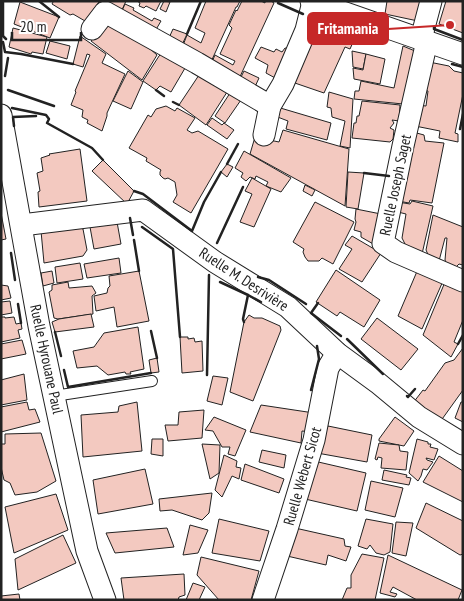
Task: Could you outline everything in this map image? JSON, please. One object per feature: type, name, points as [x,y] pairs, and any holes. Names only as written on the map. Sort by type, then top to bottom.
[{"type":"street","points":[[424,40],[431,1]]},
{"type":"street","points":[[264,135],[270,106],[283,84],[306,30],[312,2],[463,54]]},
{"type":"street","points":[[92,29],[105,12],[197,62],[270,106]]},
{"type":"street","name":"Ruelle Joseph Saget","points":[[424,40],[383,243],[396,252],[463,281]]},
{"type":"street","name":"Ruelle Hyrouane Paul","points":[[1,115],[39,326],[87,551],[105,600]]},
{"type":"street","name":"Ruelle M. Desrivière","points":[[22,225],[143,210],[214,262],[288,306],[337,353],[378,383],[419,417],[463,444]]},
{"type":"street","name":"Ruelle Webert Sicot","points":[[263,600],[314,440],[328,368],[337,353]]},
{"type":"lane","points":[[54,396],[152,381]]},
{"type":"building","points":[[52,1],[99,2],[85,21],[73,14],[70,15],[52,4]]},
{"type":"building","points":[[99,1],[126,1],[121,12]]},
{"type":"building","points":[[137,1],[161,1],[156,11],[146,6],[144,8],[139,6],[140,3]]},
{"type":"building","points":[[164,1],[170,2],[166,12],[160,9]]},
{"type":"building","points":[[206,1],[240,1],[210,64],[182,48],[187,35],[201,43],[205,33],[195,28]]},
{"type":"building","points":[[242,1],[261,1],[265,3],[265,1],[271,1],[274,3],[238,81],[211,64],[215,55],[233,65],[235,61],[220,54],[232,28],[229,25]]},
{"type":"building","points":[[387,1],[422,1],[418,21],[385,14]]},
{"type":"building","points":[[446,1],[463,1],[463,33],[439,24]]},
{"type":"building","points":[[20,2],[59,17],[50,38],[14,24]]},
{"type":"building","points":[[125,4],[152,21],[154,18],[161,21],[154,33],[121,13]]},
{"type":"building","points":[[109,19],[141,41],[157,55],[142,80],[91,41]]},
{"type":"building","points":[[328,19],[363,28],[360,40],[354,40],[350,49],[345,47],[324,93],[289,81],[319,22]]},
{"type":"building","points":[[13,28],[47,37],[43,54],[32,52],[31,54],[9,47]]},
{"type":"building","points":[[173,29],[187,34],[181,47],[168,40]]},
{"type":"building","points":[[80,36],[106,54],[102,63],[125,74],[107,113],[102,131],[87,123],[88,120],[82,117],[83,110],[71,105],[90,55],[87,54],[83,67],[73,64]]},
{"type":"building","points":[[50,41],[70,46],[67,59],[46,53]]},
{"type":"building","points":[[403,46],[415,51],[403,104],[354,99],[355,91],[359,91],[361,81],[394,88]]},
{"type":"building","points":[[261,47],[274,52],[276,49],[282,52],[285,48],[291,49],[277,79],[266,73],[268,65],[255,58]]},
{"type":"building","points":[[352,51],[366,54],[363,69],[353,67]]},
{"type":"building","points":[[163,52],[188,63],[171,92],[160,86],[156,90],[143,81]]},
{"type":"building","points":[[366,54],[385,59],[380,84],[354,79],[353,68],[363,70]]},
{"type":"building","points":[[429,62],[449,66],[454,71],[463,73],[463,94],[455,133],[458,134],[458,142],[439,138],[440,131],[415,126],[418,105],[426,106],[428,91],[422,89]]},
{"type":"building","points":[[128,71],[143,82],[131,109],[113,101]]},
{"type":"building","points":[[244,71],[259,78],[254,89],[239,81]]},
{"type":"building","points":[[199,75],[229,89],[206,125],[179,105]]},
{"type":"building","points":[[232,90],[243,97],[225,123],[215,116]]},
{"type":"building","points":[[329,92],[353,99],[350,148],[340,146],[345,121],[332,117],[331,108],[327,107]]},
{"type":"building","points":[[362,101],[400,105],[399,121],[392,120],[394,123],[390,128],[394,130],[393,139],[390,142],[352,138],[354,123],[356,123],[357,116],[359,116]]},
{"type":"building","points":[[166,106],[175,111],[177,108],[195,118],[187,130],[192,133],[198,131],[228,149],[191,213],[173,202],[177,195],[175,182],[168,178],[163,178],[160,175],[161,170],[146,161],[147,158],[129,148],[148,115],[151,117],[156,109]]},
{"type":"building","points":[[277,107],[331,123],[327,140],[286,129],[288,121],[275,116]]},
{"type":"building","points":[[212,118],[234,130],[227,139],[207,125]]},
{"type":"building","points":[[283,130],[349,149],[345,206],[250,154],[255,137],[279,142]]},
{"type":"building","points":[[413,132],[424,135],[425,141],[444,143],[432,203],[410,200],[409,203],[398,201]]},
{"type":"building","points":[[80,149],[87,201],[39,207],[38,192],[40,191],[37,173],[43,171],[41,158],[49,154]]},
{"type":"building","points":[[244,151],[291,178],[281,192],[266,186],[268,182],[256,176],[255,179],[250,177],[246,181],[241,177],[243,173],[235,168]]},
{"type":"building","points":[[103,160],[134,191],[127,204],[92,171]]},
{"type":"building","points":[[227,164],[233,167],[227,177],[221,172]]},
{"type":"building","points":[[348,172],[364,173],[358,209],[346,207]]},
{"type":"building","points":[[252,178],[271,189],[254,227],[240,222],[252,194],[245,191]]},
{"type":"building","points":[[305,185],[315,190],[312,196],[303,191]]},
{"type":"building","points":[[412,201],[433,206],[422,254],[407,248],[402,238],[406,214],[398,212],[398,202],[410,204]]},
{"type":"building","points":[[315,202],[354,222],[333,264],[322,258],[319,261],[308,261],[303,252],[304,249],[293,242]]},
{"type":"building","points":[[356,209],[381,214],[375,245],[361,237],[361,232],[354,230]]},
{"type":"building","points":[[1,213],[6,239],[1,240]]},
{"type":"building","points":[[433,215],[463,227],[463,265],[459,264],[456,267],[447,265],[445,260],[447,238],[445,238],[439,261],[430,259],[426,250]]},
{"type":"building","points":[[117,222],[121,244],[94,249],[90,227]]},
{"type":"building","points":[[74,225],[83,229],[87,250],[83,256],[44,263],[41,231]]},
{"type":"building","points":[[352,236],[381,253],[362,282],[339,269],[352,249],[345,245]]},
{"type":"building","points":[[119,258],[121,273],[87,278],[84,264]]},
{"type":"building","points":[[80,263],[83,279],[57,283],[55,267]]},
{"type":"building","points":[[418,269],[443,281],[422,329],[398,316]]},
{"type":"building","points":[[336,270],[380,300],[364,327],[340,312],[337,316],[316,302]]},
{"type":"building","points":[[52,271],[54,283],[43,286],[41,273]]},
{"type":"building","points":[[139,271],[149,321],[117,327],[114,307],[96,311],[94,296],[107,293],[110,286],[109,276]]},
{"type":"building","points":[[68,282],[69,288],[92,286],[96,293],[92,296],[93,314],[54,318],[49,292],[52,290],[52,285]]},
{"type":"building","points":[[445,282],[463,289],[463,320],[454,342],[458,344],[451,357],[423,335]]},
{"type":"building","points":[[1,285],[8,286],[11,298],[1,300]]},
{"type":"building","points":[[10,301],[12,313],[1,315],[1,302]]},
{"type":"building","points":[[91,314],[94,327],[55,332],[52,322],[59,319]]},
{"type":"building","points":[[249,315],[254,318],[262,318],[280,326],[281,330],[253,401],[230,392],[244,322]]},
{"type":"building","points":[[1,317],[14,317],[16,324],[21,323],[22,329],[18,330],[20,338],[1,342]]},
{"type":"building","points":[[377,318],[418,349],[401,370],[361,339]]},
{"type":"building","points":[[138,327],[144,369],[130,372],[131,374],[126,374],[125,372],[108,375],[97,366],[77,368],[73,351],[94,347],[104,333]]},
{"type":"building","points":[[180,337],[194,338],[195,342],[202,341],[203,371],[182,373]]},
{"type":"building","points":[[22,340],[26,354],[1,359],[1,344]]},
{"type":"building","points":[[463,348],[463,390],[440,422],[413,403],[423,390],[425,391],[445,363],[454,360]]},
{"type":"building","points":[[157,358],[159,372],[151,373],[149,360]]},
{"type":"building","points":[[24,374],[27,400],[1,405],[1,380]]},
{"type":"building","points":[[213,376],[228,378],[222,405],[207,401]]},
{"type":"building","points":[[27,402],[29,410],[35,409],[40,422],[1,432],[1,407]]},
{"type":"building","points":[[137,402],[142,451],[83,457],[81,415],[118,412],[119,406]]},
{"type":"building","points":[[461,402],[463,402],[463,422],[455,418]]},
{"type":"building","points":[[261,405],[314,413],[311,432],[302,431],[301,443],[250,432]]},
{"type":"building","points":[[204,410],[202,438],[168,441],[165,425],[178,425],[179,412]]},
{"type":"building","points":[[214,417],[246,430],[235,456],[228,454],[230,447],[222,447],[213,431],[205,430]]},
{"type":"building","points":[[395,417],[414,431],[404,446],[379,441]]},
{"type":"building","points":[[328,426],[372,435],[367,462],[317,453]]},
{"type":"building","points":[[41,433],[56,481],[37,492],[15,495],[10,483],[4,480],[1,467],[1,444],[5,444],[5,434]]},
{"type":"building","points":[[152,439],[163,439],[163,456],[151,454]]},
{"type":"building","points":[[417,439],[428,442],[428,444],[431,444],[430,447],[438,449],[434,460],[426,458],[433,462],[427,470],[423,469],[418,481],[409,473]]},
{"type":"building","points":[[379,443],[399,445],[400,451],[408,452],[406,470],[381,468],[382,458],[378,457],[377,460],[375,459]]},
{"type":"building","points":[[202,444],[220,445],[219,473],[210,479]]},
{"type":"building","points":[[262,450],[286,455],[284,468],[259,462]]},
{"type":"building","points":[[224,455],[237,461],[236,467],[241,468],[239,479],[232,476],[222,497],[215,490]]},
{"type":"building","points":[[439,456],[463,471],[463,502],[423,482]]},
{"type":"building","points":[[314,461],[366,473],[357,511],[305,499]]},
{"type":"building","points":[[245,464],[284,479],[279,493],[241,480]]},
{"type":"building","points":[[145,469],[153,504],[98,514],[93,480]]},
{"type":"building","points":[[384,470],[407,475],[406,477],[411,478],[409,485],[382,480]]},
{"type":"building","points":[[371,481],[403,488],[395,517],[365,510]]},
{"type":"building","points":[[212,493],[209,513],[202,520],[172,510],[160,511],[159,499]]},
{"type":"building","points":[[56,494],[68,530],[14,553],[5,507]]},
{"type":"building","points":[[426,503],[463,521],[463,554],[460,555],[416,528]]},
{"type":"building","points":[[219,519],[269,531],[260,561],[212,553]]},
{"type":"building","points":[[366,519],[393,524],[390,552],[384,555],[376,553],[370,545],[367,549],[358,546]]},
{"type":"building","points":[[396,522],[413,523],[406,556],[392,553]]},
{"type":"building","points":[[190,525],[208,530],[198,553],[183,555]]},
{"type":"building","points":[[167,528],[174,547],[115,553],[106,533]]},
{"type":"building","points":[[295,528],[344,539],[345,546],[351,547],[346,561],[328,555],[326,565],[287,556]]},
{"type":"building","points":[[63,535],[76,563],[18,590],[15,559]]},
{"type":"building","points":[[362,554],[384,558],[375,600],[342,600],[347,588],[351,588],[351,575]]},
{"type":"building","points":[[388,555],[462,590],[458,600],[417,600],[393,587],[390,592],[397,594],[395,597],[380,593]]},
{"type":"building","points":[[201,557],[259,571],[251,600],[219,600],[197,575]]},
{"type":"building","points":[[184,574],[185,595],[179,597],[178,600],[124,600],[121,578]]},
{"type":"building","points":[[193,583],[205,587],[199,600],[186,600]]},
{"type":"building","points":[[19,594],[20,600],[1,600],[1,596]]},
{"type":"wall","points":[[3,1],[3,36],[6,39]]},
{"type":"wall","points":[[39,1],[59,17]]},
{"type":"wall","points":[[187,34],[201,1]]},
{"type":"wall","points":[[278,3],[303,14]]},
{"type":"wall","points":[[434,27],[434,29],[463,40]]},
{"type":"wall","points":[[3,42],[5,52],[73,64]]},
{"type":"wall","points":[[5,76],[8,58]]},
{"type":"wall","points":[[452,64],[463,67]]},
{"type":"wall","points":[[8,90],[54,106]]},
{"type":"wall","points":[[156,90],[164,96]]},
{"type":"wall","points":[[173,102],[179,105]]},
{"type":"wall","points":[[12,108],[46,115],[49,119],[47,123],[92,148],[103,160]]},
{"type":"wall","points":[[460,129],[463,114]]},
{"type":"wall","points":[[14,126],[13,117],[36,116]]},
{"type":"wall","points":[[227,164],[238,144]]},
{"type":"wall","points":[[134,191],[143,194],[192,231],[204,202],[221,172]]},
{"type":"wall","points":[[364,173],[389,176]]},
{"type":"wall","points":[[217,243],[243,187]]},
{"type":"wall","points":[[130,218],[133,235]]},
{"type":"wall","points":[[142,227],[173,249],[180,337]]},
{"type":"wall","points":[[134,240],[139,271]]},
{"type":"wall","points":[[11,253],[15,280]]},
{"type":"wall","points":[[207,375],[209,275]]},
{"type":"wall","points":[[258,277],[269,280],[306,304]]},
{"type":"wall","points":[[220,282],[248,295],[244,322]]},
{"type":"wall","points":[[248,295],[261,302]]},
{"type":"wall","points":[[318,303],[311,313],[341,336]]},
{"type":"wall","points":[[18,304],[21,323]]},
{"type":"wall","points":[[151,331],[157,358]]},
{"type":"wall","points":[[55,332],[61,356]]},
{"type":"wall","points":[[458,344],[463,335]]},
{"type":"wall","points":[[347,339],[383,374]]},
{"type":"wall","points":[[311,390],[319,359],[317,346]]},
{"type":"wall","points":[[64,370],[68,387],[151,373]]},
{"type":"wall","points":[[407,396],[415,389]]},
{"type":"place","name":"Fritamania","points":[[450,25]]}]
